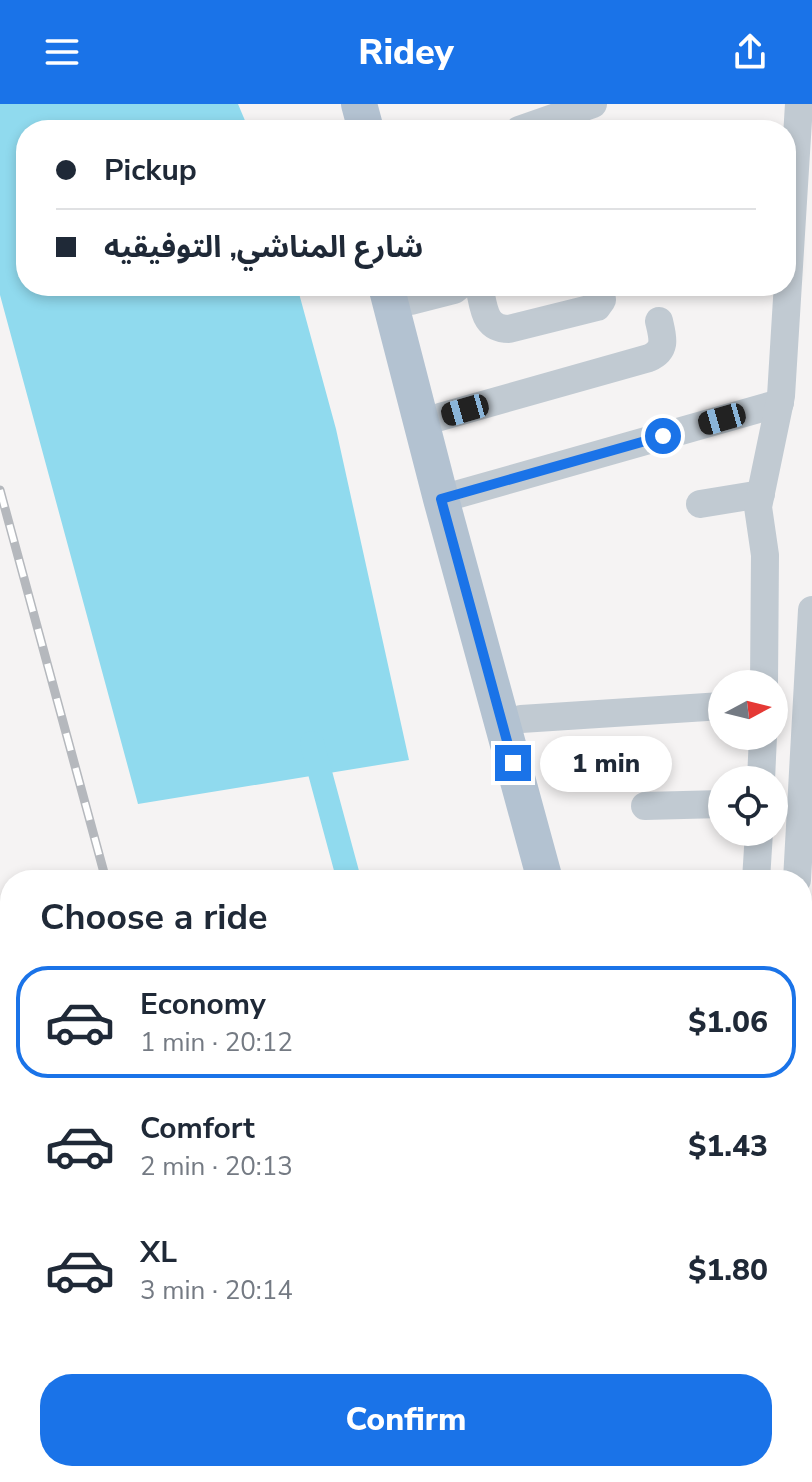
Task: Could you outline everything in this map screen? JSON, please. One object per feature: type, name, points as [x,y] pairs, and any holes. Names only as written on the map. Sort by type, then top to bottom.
[{"type":"main road","points":[[402,296],[543,870]]},
{"type":"main road","points":[[403,296],[440,417],[450,496],[521,719],[562,870]]},
{"type":"street","points":[[547,120],[593,104]]},
{"type":"street","points":[[764,670],[765,555],[759,514],[803,277],[799,104]]},
{"type":"street","points":[[482,296],[492,325],[509,329],[597,307],[601,296]]},
{"type":"street","points":[[440,417],[649,358],[658,354],[663,346],[659,321]]},
{"type":"street","points":[[450,496],[780,403]]},
{"type":"street","points":[[700,504],[761,494]]},
{"type":"street","points":[[798,870],[807,800],[812,610]]},
{"type":"street","points":[[521,719],[708,707]]},
{"type":"street","points":[[645,806],[708,804]]},
{"type":"street","points":[[757,870],[758,846]]},
{"type":"water","points":[[0,104],[238,104],[245,120],[16,120],[16,296],[300,296],[336,429],[409,760],[138,804],[0,295]]},
{"type":"waterway","points":[[312,743],[346,870]]},
{"type":"railway","points":[[0,490],[103,870]]},
{"type":"route","points":[[513,763],[441,499],[663,436]]}]
